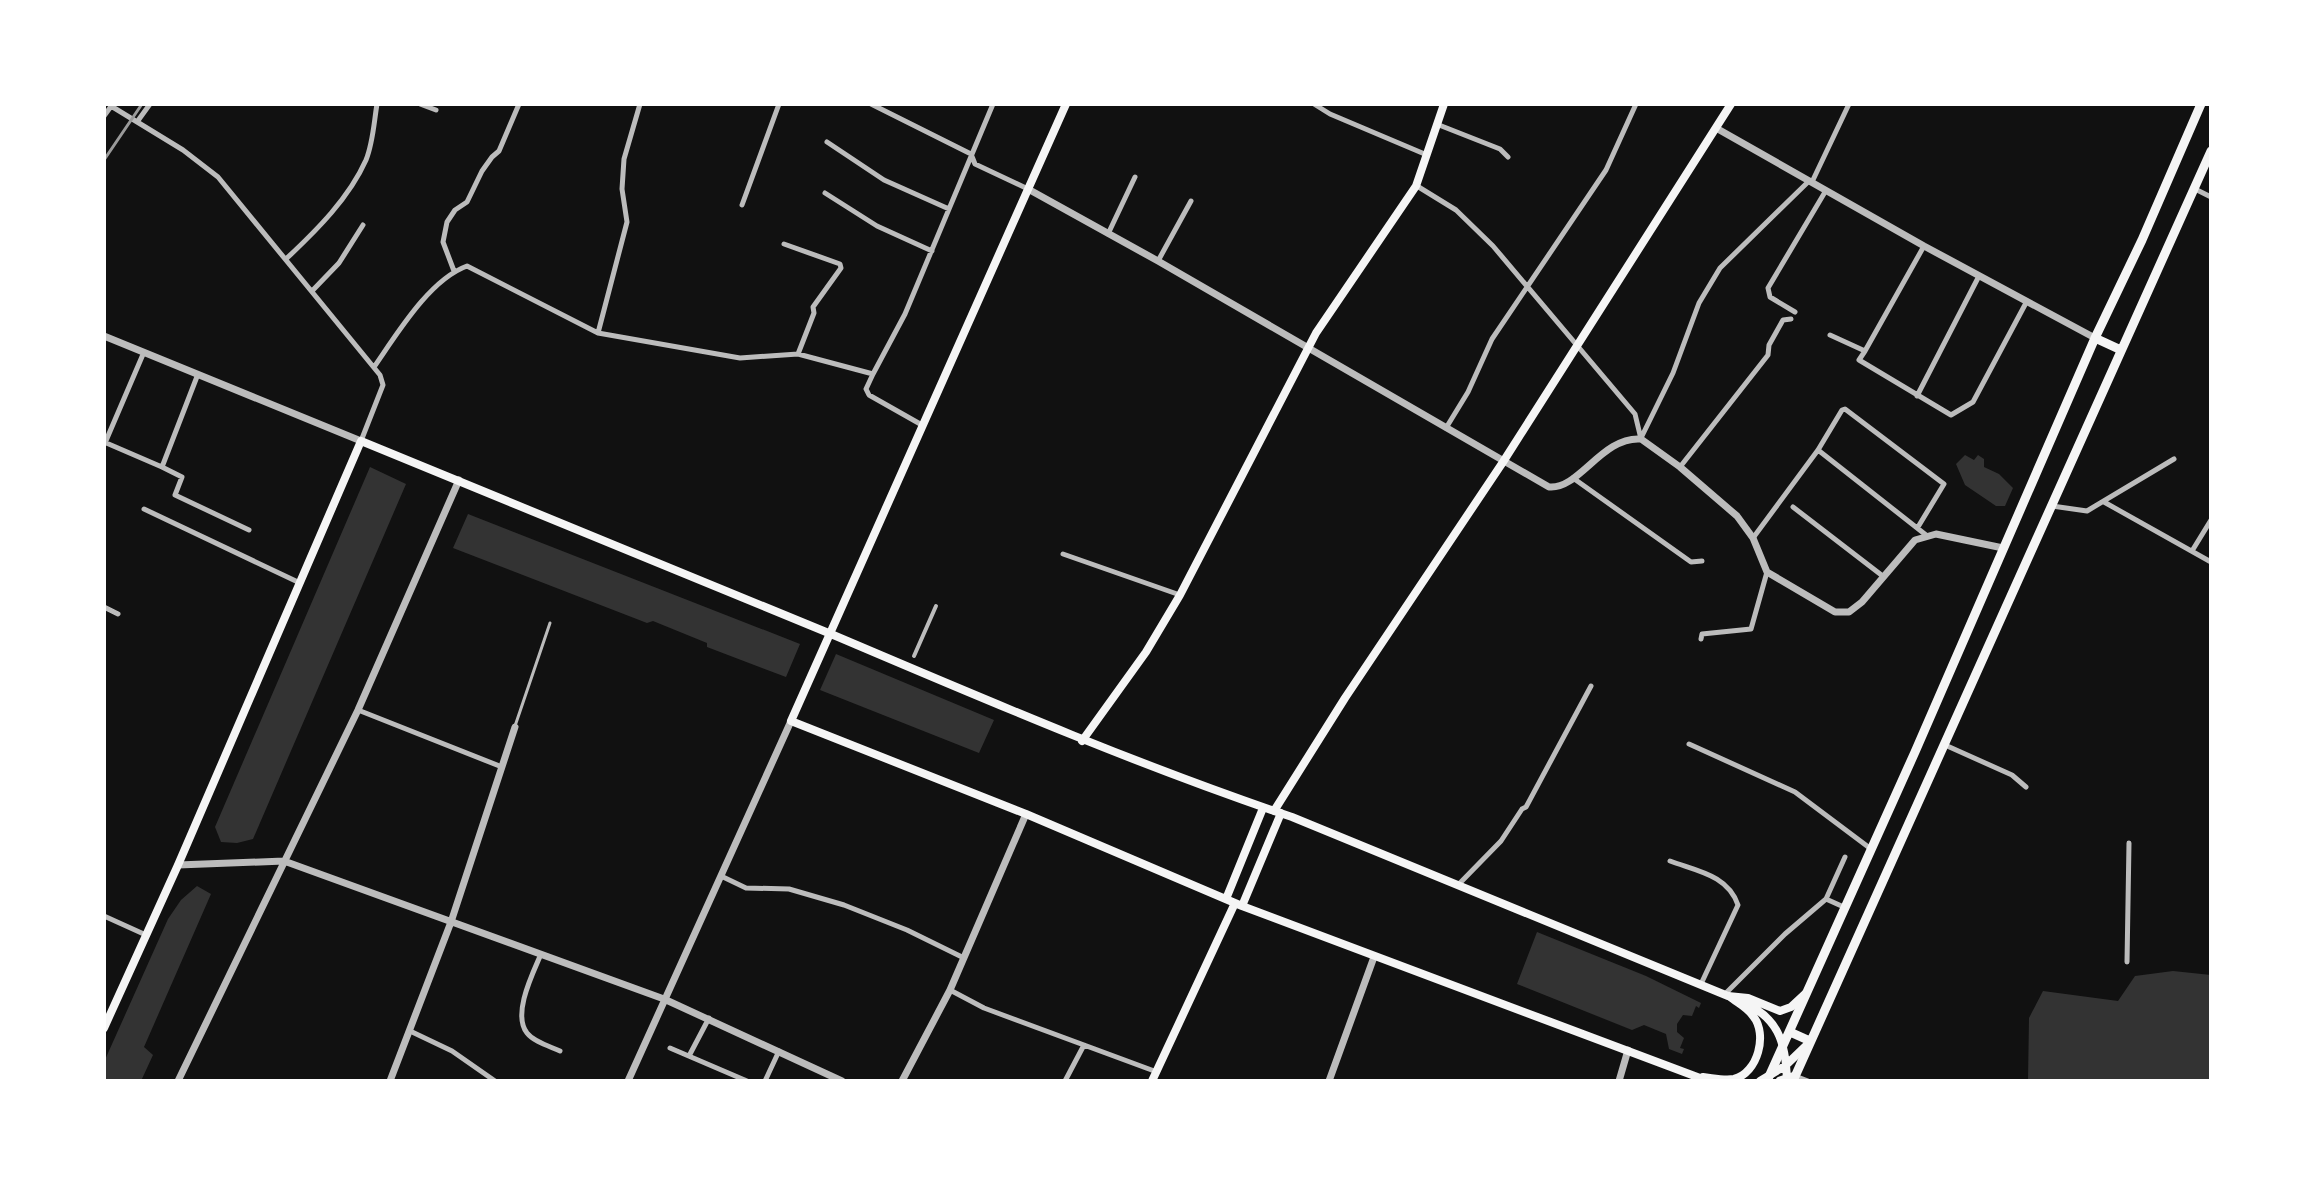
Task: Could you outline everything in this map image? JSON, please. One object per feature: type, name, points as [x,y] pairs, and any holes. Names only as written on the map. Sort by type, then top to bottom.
[{"type":"main road","points":[[1066,104],[791,721],[1026,814],[1234,903],[1708,1079],[1743,1075],[1759,1049],[1760,1034],[1754,1017],[1727,995]]},
{"type":"main road","points":[[1082,741],[1146,652],[1180,595],[1308,347],[1416,186],[1444,104]]},
{"type":"main road","points":[[1152,1081],[1278,812],[1345,698],[1503,462],[1731,104]]},
{"type":"main road","points":[[1765,1079],[1790,1032],[1872,850],[2095,338],[2201,104]]},
{"type":"main road","points":[[1788,1079],[1810,1041],[1945,745],[2211,151]]},
{"type":"main road","points":[[2095,338],[2121,350]]},
{"type":"main road","points":[[104,1028],[178,865],[361,441],[1082,741],[1278,812],[1763,1011],[1773,1024],[1788,1079]]},
{"type":"main road","points":[[1234,903],[1263,808]]},
{"type":"main road","points":[[1727,995],[1748,998],[1780,1011],[1799,1001],[1809,988]]},
{"type":"main road","points":[[1790,1032],[1810,1041]]},
{"type":"main road","points":[[1765,1079],[1785,1066],[1810,1041]]},
{"type":"street","points":[[137,122],[150,104]]},
{"type":"street","points":[[287,258],[329,215],[366,160],[377,104]]},
{"type":"street","points":[[420,104],[436,110]]},
{"type":"street","points":[[454,271],[443,242],[447,222],[455,210],[467,202],[482,171],[499,151],[519,104]]},
{"type":"street","points":[[598,333],[627,222],[622,189],[624,159],[640,104]]},
{"type":"street","points":[[742,205],[779,104]]},
{"type":"street","points":[[871,104],[971,154],[975,164],[1028,189],[1158,261],[1549,487],[1562,486],[1619,443],[1641,439]]},
{"type":"street","points":[[922,425],[869,395],[866,389],[905,314],[993,104]]},
{"type":"street","points":[[1314,104],[1330,114],[1428,155]]},
{"type":"street","points":[[1446,428],[1468,392],[1492,339],[1606,170],[1636,104]]},
{"type":"street","points":[[1641,439],[1673,373],[1699,303],[1720,268],[1810,182],[1849,104]]},
{"type":"street","points":[[104,116],[112,105],[183,150],[218,177],[313,290],[374,367],[383,385],[361,441],[104,336]]},
{"type":"street","points":[[1439,125],[1500,149],[1508,157]]},
{"type":"street","points":[[1716,128],[1825,192],[2095,338]]},
{"type":"street","points":[[827,142],[884,180],[949,209]]},
{"type":"street","points":[[1108,234],[1135,177]]},
{"type":"street","points":[[1416,186],[1456,210],[1528,285],[1635,414],[1641,439],[1680,467],[1737,516],[1753,538],[1767,572],[1841,614],[1862,602],[1915,540],[1926,535],[1936,534],[2003,548]]},
{"type":"street","points":[[2194,189],[2211,197]]},
{"type":"street","points":[[1795,312],[1770,297],[1768,288],[1825,192]]},
{"type":"street","points":[[825,193],[877,226],[932,251]]},
{"type":"street","points":[[1158,261],[1191,201]]},
{"type":"street","points":[[313,290],[339,263],[363,225]]},
{"type":"street","points":[[784,244],[840,264],[841,268],[813,307],[814,313],[798,354]]},
{"type":"street","points":[[1924,246],[1859,360],[1951,415],[1973,402],[2028,300]]},
{"type":"street","points":[[374,367],[412,313],[454,271],[467,266],[598,333],[740,358],[798,354],[873,374]]},
{"type":"street","points":[[1917,396],[1980,276]]},
{"type":"street","points":[[1680,467],[1768,355],[1769,345],[1783,320],[1791,319]]},
{"type":"street","points":[[1830,335],[1865,351]]},
{"type":"street","points":[[144,352],[104,443],[182,477],[175,495],[249,530]]},
{"type":"street","points":[[162,467],[198,374]]},
{"type":"street","points":[[1753,538],[1818,450],[1842,410],[1849,411],[1944,484],[1918,527]]},
{"type":"street","points":[[1818,450],[1926,535]]},
{"type":"street","points":[[2051,506],[2087,511],[2174,459]]},
{"type":"street","points":[[1572,478],[1691,562],[1702,561]]},
{"type":"street","points":[[178,1081],[358,710],[459,480]]},
{"type":"street","points":[[2103,501],[2211,562]]},
{"type":"street","points":[[1793,507],[1884,577]]},
{"type":"street","points":[[144,509],[300,583]]},
{"type":"street","points":[[2192,551],[2211,520]]},
{"type":"street","points":[[1063,554],[1180,595]]},
{"type":"street","points":[[1701,639],[1702,634],[1751,629],[1767,572]]},
{"type":"street","points":[[914,656],[936,606]]},
{"type":"street","points":[[104,607],[118,614]]},
{"type":"street","points":[[1458,885],[1501,841],[1526,807],[1591,686]]},
{"type":"street","points":[[358,710],[502,767]]},
{"type":"street","points":[[628,1081],[791,721]]},
{"type":"street","points":[[390,1081],[451,922],[515,727]]},
{"type":"street","points":[[1689,744],[1795,792],[1872,850]]},
{"type":"street","points":[[1945,745],[2012,775],[2026,787]]},
{"type":"street","points":[[902,1081],[950,990],[1026,814]]},
{"type":"street","points":[[2127,962],[2129,843]]},
{"type":"street","points":[[1727,995],[1785,934],[1826,899],[1845,857]]},
{"type":"street","points":[[178,865],[284,861],[664,999],[842,1081]]},
{"type":"street","points":[[1670,861],[1722,881],[1731,889],[1738,905],[1701,984]]},
{"type":"street","points":[[720,875],[746,888],[789,889],[844,905],[907,930],[964,958]]},
{"type":"street","points":[[1826,899],[1846,908]]},
{"type":"street","points":[[104,916],[146,935]]},
{"type":"street","points":[[541,954],[525,993],[522,1020],[524,1029],[532,1038],[560,1051]]},
{"type":"street","points":[[1329,1081],[1374,957]]},
{"type":"street","points":[[950,990],[984,1008],[1157,1072]]},
{"type":"street","points":[[689,1056],[709,1018]]},
{"type":"street","points":[[410,1031],[452,1051],[495,1081]]},
{"type":"street","points":[[1065,1081],[1084,1045]]},
{"type":"street","points":[[670,1048],[747,1081]]},
{"type":"street","points":[[765,1081],[779,1050]]},
{"type":"street","points":[[1619,1081],[1628,1050]]},
{"type":"street","points":[[1788,1079],[1808,1081]]},
{"type":"lane","points":[[515,727],[550,623]]},
{"type":"shaded area","points":[[1965,455],[1974,460],[1978,455],[1984,459],[1984,467],[1999,474],[2013,488],[2005,506],[1996,506],[1965,485],[1956,464]]},
{"type":"shaded area","points":[[370,467],[406,484],[253,839],[237,843],[221,842],[215,827]]},
{"type":"shaded area","points":[[468,514],[800,644],[786,677],[707,647],[707,643],[653,621],[647,623],[453,548]]},
{"type":"shaded area","points":[[836,654],[994,720],[979,753],[820,690]]},
{"type":"shaded area","points":[[197,886],[211,894],[144,1047],[153,1055],[141,1081],[104,1081],[104,1062],[168,919],[181,900]]},
{"type":"shaded area","points":[[1537,932],[1646,976],[1701,1003],[1699,1008],[1696,1006],[1692,1016],[1683,1015],[1677,1024],[1677,1032],[1684,1038],[1680,1048],[1684,1049],[1682,1054],[1669,1049],[1666,1034],[1644,1025],[1632,1030],[1517,984]]},
{"type":"shaded area","points":[[2173,971],[2211,975],[2211,1081],[2028,1081],[2029,1018],[2043,991],[2118,1001],[2135,976]]},
{"type":"railway","points":[[104,160],[142,104]]}]
